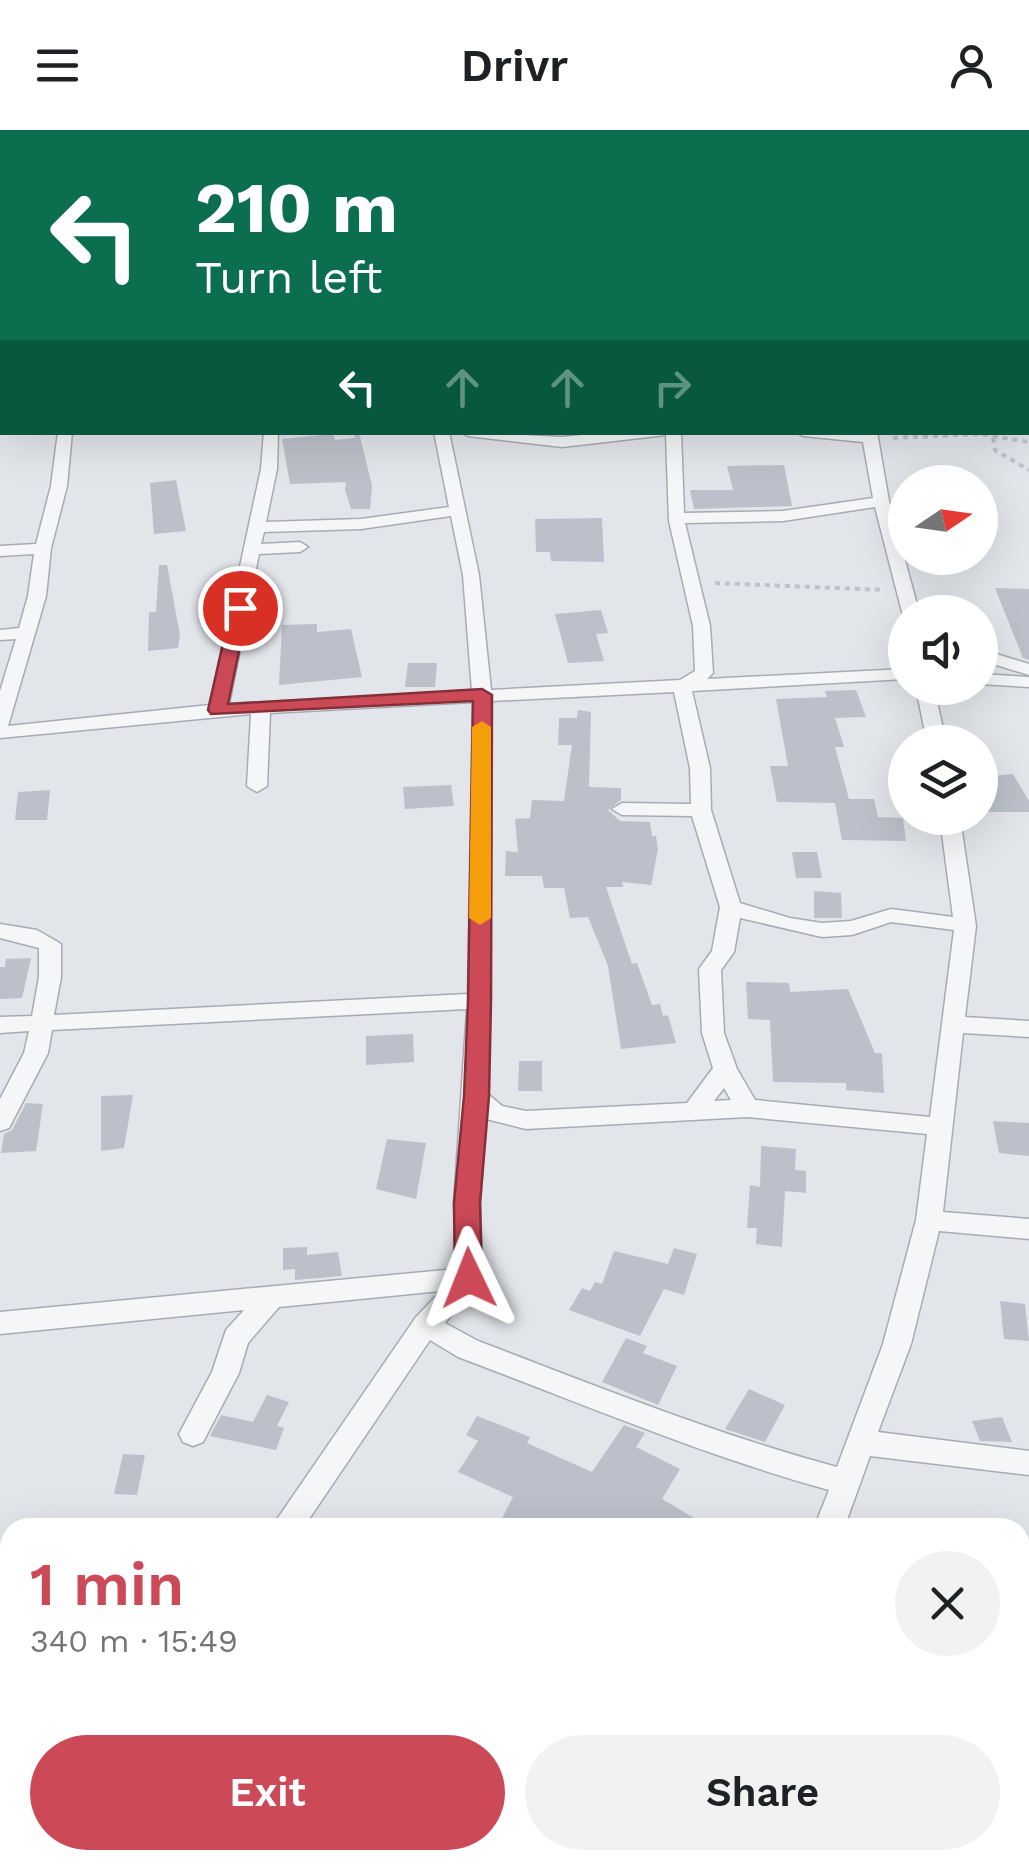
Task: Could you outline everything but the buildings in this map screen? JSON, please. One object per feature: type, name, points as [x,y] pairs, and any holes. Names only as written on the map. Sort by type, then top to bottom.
[{"type":"street","points":[[0,723],[28,633],[43,548],[60,486],[65,435]]},
{"type":"street","points":[[218,710],[269,470],[272,435]]},
{"type":"street","points":[[293,1518],[426,1325],[469,1278],[467,1203],[479,1001],[482,695],[476,614],[442,435]]},
{"type":"street","points":[[496,435],[562,442],[631,435]]},
{"type":"street","points":[[674,435],[673,465],[682,548],[705,660],[704,673],[682,687]]},
{"type":"street","points":[[869,436],[882,501],[909,595]]},
{"type":"street","points":[[680,518],[783,516],[882,501]]},
{"type":"street","points":[[255,527],[361,524],[459,510]]},
{"type":"street","points":[[253,549],[300,547]]},
{"type":"street","points":[[0,551],[43,548]]},
{"type":"street","points":[[0,635],[28,633]]},
{"type":"street","points":[[998,660],[1029,670]]},
{"type":"street","points":[[0,732],[218,710],[888,675]]},
{"type":"street","points":[[998,681],[1029,682]]},
{"type":"street","points":[[682,687],[700,768],[701,810],[710,852],[731,907],[723,952],[710,969],[713,1034],[725,1069],[746,1108]]},
{"type":"street","points":[[258,786],[262,708]]},
{"type":"street","points":[[622,809],[701,810]]},
{"type":"street","points":[[833,1518],[897,1344],[929,1220],[966,926],[953,835]]},
{"type":"street","points":[[731,907],[788,924],[826,929],[854,928],[880,917],[898,915],[966,926]]},
{"type":"street","points":[[0,931],[29,935],[50,944],[50,977],[36,1053],[0,1122]]},
{"type":"street","points":[[0,1025],[479,1001]]},
{"type":"street","points":[[951,1024],[1029,1029]]},
{"type":"street","points":[[693,1112],[725,1069]]},
{"type":"street","points":[[476,1096],[495,1113],[526,1120],[746,1108],[940,1127]]},
{"type":"street","points":[[929,1220],[1029,1229]]},
{"type":"street","points":[[0,1324],[469,1278]]},
{"type":"street","points":[[194,1434],[225,1373],[236,1338],[272,1297]]},
{"type":"street","points":[[426,1325],[468,1350],[765,1460],[847,1482]]},
{"type":"street","points":[[858,1442],[1029,1462]]},
{"type":"path","points":[[869,436],[899,435]]},
{"type":"path","points":[[972,435],[1029,442]]},
{"type":"path","points":[[993,438],[994,450],[1029,470]]},
{"type":"path","points":[[692,582],[825,590],[908,590]]},
{"type":"slow traffic","points":[[480,918],[482,727]]},
{"type":"route","points":[[240,608],[218,710],[482,695],[479,1001],[467,1203],[469,1278]]}]
